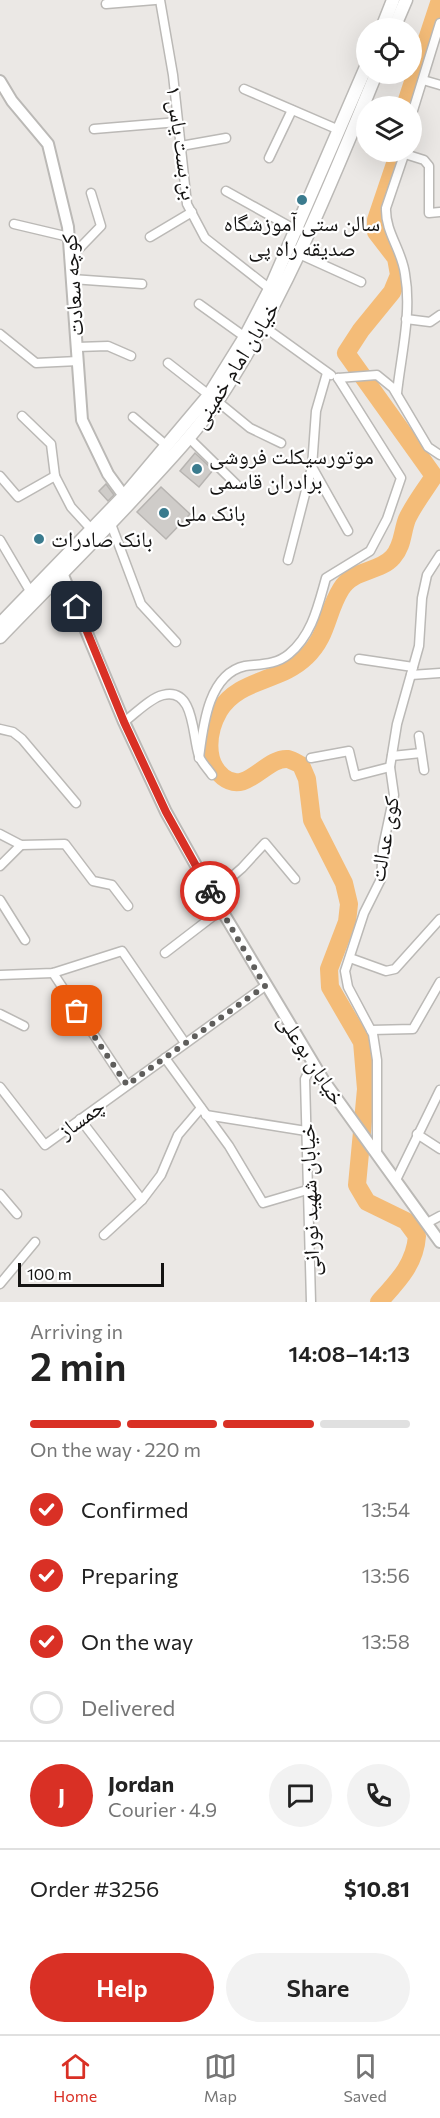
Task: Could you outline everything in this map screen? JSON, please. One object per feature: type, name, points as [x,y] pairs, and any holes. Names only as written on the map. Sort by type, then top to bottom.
[{"type":"main road","points":[[389,18],[393,0]]},
{"type":"main road","points":[[393,18],[406,0]]},
{"type":"main road","name":"خیابان امام خمینی","points":[[0,638],[111,524],[189,438],[213,398],[270,290],[359,84]]},
{"type":"main road","name":"خیابان امام خمینی","points":[[2,618],[92,530],[213,398],[263,326],[372,84]]},
{"type":"street","points":[[106,4],[155,0]]},
{"type":"street","name":"بن بست یاس ۱","points":[[160,0],[188,204],[205,238],[270,290]]},
{"type":"street","points":[[418,96],[440,23]]},
{"type":"street","points":[[423,80],[440,85]]},
{"type":"street","name":"کوچه سعادت","points":[[0,81],[12,101],[48,144],[69,237],[82,420],[108,474],[124,496]]},
{"type":"street","points":[[244,89],[339,130]]},
{"type":"street","points":[[269,158],[292,110]]},
{"type":"street","points":[[94,129],[178,122]]},
{"type":"street","points":[[181,146],[226,138]]},
{"type":"street","points":[[422,158],[429,166],[429,213],[440,212]]},
{"type":"street","points":[[397,393],[408,300],[405,272],[386,218],[386,208],[402,162]]},
{"type":"street","points":[[226,191],[296,230]]},
{"type":"street","points":[[70,258],[101,226],[91,193]]},
{"type":"street","points":[[150,237],[192,212]]},
{"type":"street","points":[[14,224],[69,237]]},
{"type":"street","points":[[297,253],[361,282]]},
{"type":"street","points":[[72,279],[142,284]]},
{"type":"street","points":[[199,304],[245,338]]},
{"type":"street","points":[[406,319],[430,322],[440,315]]},
{"type":"street","points":[[263,326],[327,373],[338,378],[376,375],[397,393],[428,447],[440,455]]},
{"type":"street","points":[[0,334],[36,363],[78,361]]},
{"type":"street","points":[[77,347],[108,346],[132,356]]},
{"type":"street","points":[[168,363],[250,428],[281,443]]},
{"type":"street","points":[[288,560],[312,467],[316,411],[327,373]]},
{"type":"street","points":[[200,758],[203,727],[213,693],[224,677],[243,667],[267,664],[288,655],[311,628],[326,578],[370,551],[387,519],[401,478],[338,378]]},
{"type":"street","points":[[22,416],[51,444],[55,476],[71,507],[92,530]]},
{"type":"street","points":[[133,417],[167,446]]},
{"type":"street","points":[[189,438],[236,484]]},
{"type":"street","points":[[312,467],[348,531]]},
{"type":"street","points":[[0,476],[18,497],[55,476]]},
{"type":"street","points":[[111,524],[141,604],[176,642]]},
{"type":"street","points":[[0,540],[30,591]]},
{"type":"street","name":"کوی عدالت","points":[[377,1153],[377,1060],[371,1030],[348,987],[345,971],[364,914],[381,879],[383,847],[394,795],[390,767],[397,724],[419,646],[427,575],[440,555]]},
{"type":"street","name":"خیابان بوعلی","points":[[62,573],[124,722],[166,812],[221,910],[313,1063],[440,1242]]},
{"type":"street","points":[[359,659],[412,671],[440,673]]},
{"type":"street","points":[[124,722],[160,695],[175,694],[183,699],[191,718],[200,758],[212,775]]},
{"type":"street","points":[[0,729],[13,732],[22,740],[76,802]]},
{"type":"street","points":[[419,736],[424,770]]},
{"type":"street","points":[[311,758],[349,751],[355,776],[390,767]]},
{"type":"street","points":[[392,756],[421,753]]},
{"type":"street","points":[[0,834],[21,845],[65,844],[93,881],[112,885],[128,906]]},
{"type":"street","points":[[212,894],[242,868],[265,843],[295,879]]},
{"type":"street","points":[[0,866],[21,845]]},
{"type":"street","points":[[0,900],[25,940]]},
{"type":"street","points":[[165,953],[221,910]]},
{"type":"street","points":[[350,958],[386,972],[395,969],[440,919]]},
{"type":"street","points":[[0,975],[52,973],[122,951],[185,1043]]},
{"type":"street","points":[[52,973],[127,1085]]},
{"type":"street","points":[[371,1030],[412,1029],[440,982]]},
{"type":"street","name":"چمساز","points":[[0,1087],[45,1145],[265,986]]},
{"type":"street","points":[[0,1014],[24,1026]]},
{"type":"street","points":[[165,1058],[229,1146],[263,1203],[308,1190]]},
{"type":"street","name":"خیابان شهید نورانی","points":[[311,1302],[305,1079],[313,1063]]},
{"type":"street","points":[[396,1180],[440,1090]]},
{"type":"street","points":[[204,1111],[306,1131]]},
{"type":"street","points":[[104,1235],[142,1200],[161,1175],[178,1135],[204,1111]]},
{"type":"street","points":[[80,1119],[142,1200]]},
{"type":"street","points":[[417,1134],[440,1149]]},
{"type":"street","points":[[0,1194],[17,1214]]},
{"type":"street","points":[[426,1223],[440,1216]]},
{"type":"street","points":[[0,1284],[35,1242]]},
{"type":"building","name":"موتورسیکلت فروشی برادران قاسمی","points":[[195,453],[213,470],[199,487],[180,471]]},
{"type":"building","points":[[106,484],[114,495],[108,501],[99,491]]},
{"type":"building","name":"بانک ملی","points":[[161,487],[190,514],[166,539],[137,512]]},
{"type":"waterway","points":[[408,96],[440,0]]},
{"type":"waterway","points":[[379,1302],[409,1264],[417,1236],[406,1221],[367,1202],[357,1185],[366,1089],[362,1042],[330,987],[329,969],[347,922],[349,904],[344,883],[312,820],[307,779],[301,765],[288,759],[280,760],[248,779],[232,782],[223,777],[212,763],[209,745],[215,719],[227,700],[249,686],[285,671],[306,657],[319,641],[336,598],[346,583],[359,574],[381,566],[393,557],[399,548],[410,513],[434,476],[346,353],[361,330],[392,292],[399,275],[396,258],[376,232],[376,220],[396,162]]},
{"type":"way so far","points":[[77,1011],[127,1085],[265,986],[210,891]]},
{"type":"place","name":"سالن ستی آموزشگاه صدیقه راه پی","points":[[302,200]]},
{"type":"place","name":"موتورسیکلت فروشی برادران قاسمی","points":[[197,469]]},
{"type":"place","name":"بانک ملی","points":[[164,513]]},
{"type":"place","name":"بانک صادرات","points":[[39,539]]},
{"type":"route","points":[[77,607],[124,722],[166,812],[210,891]]}]
